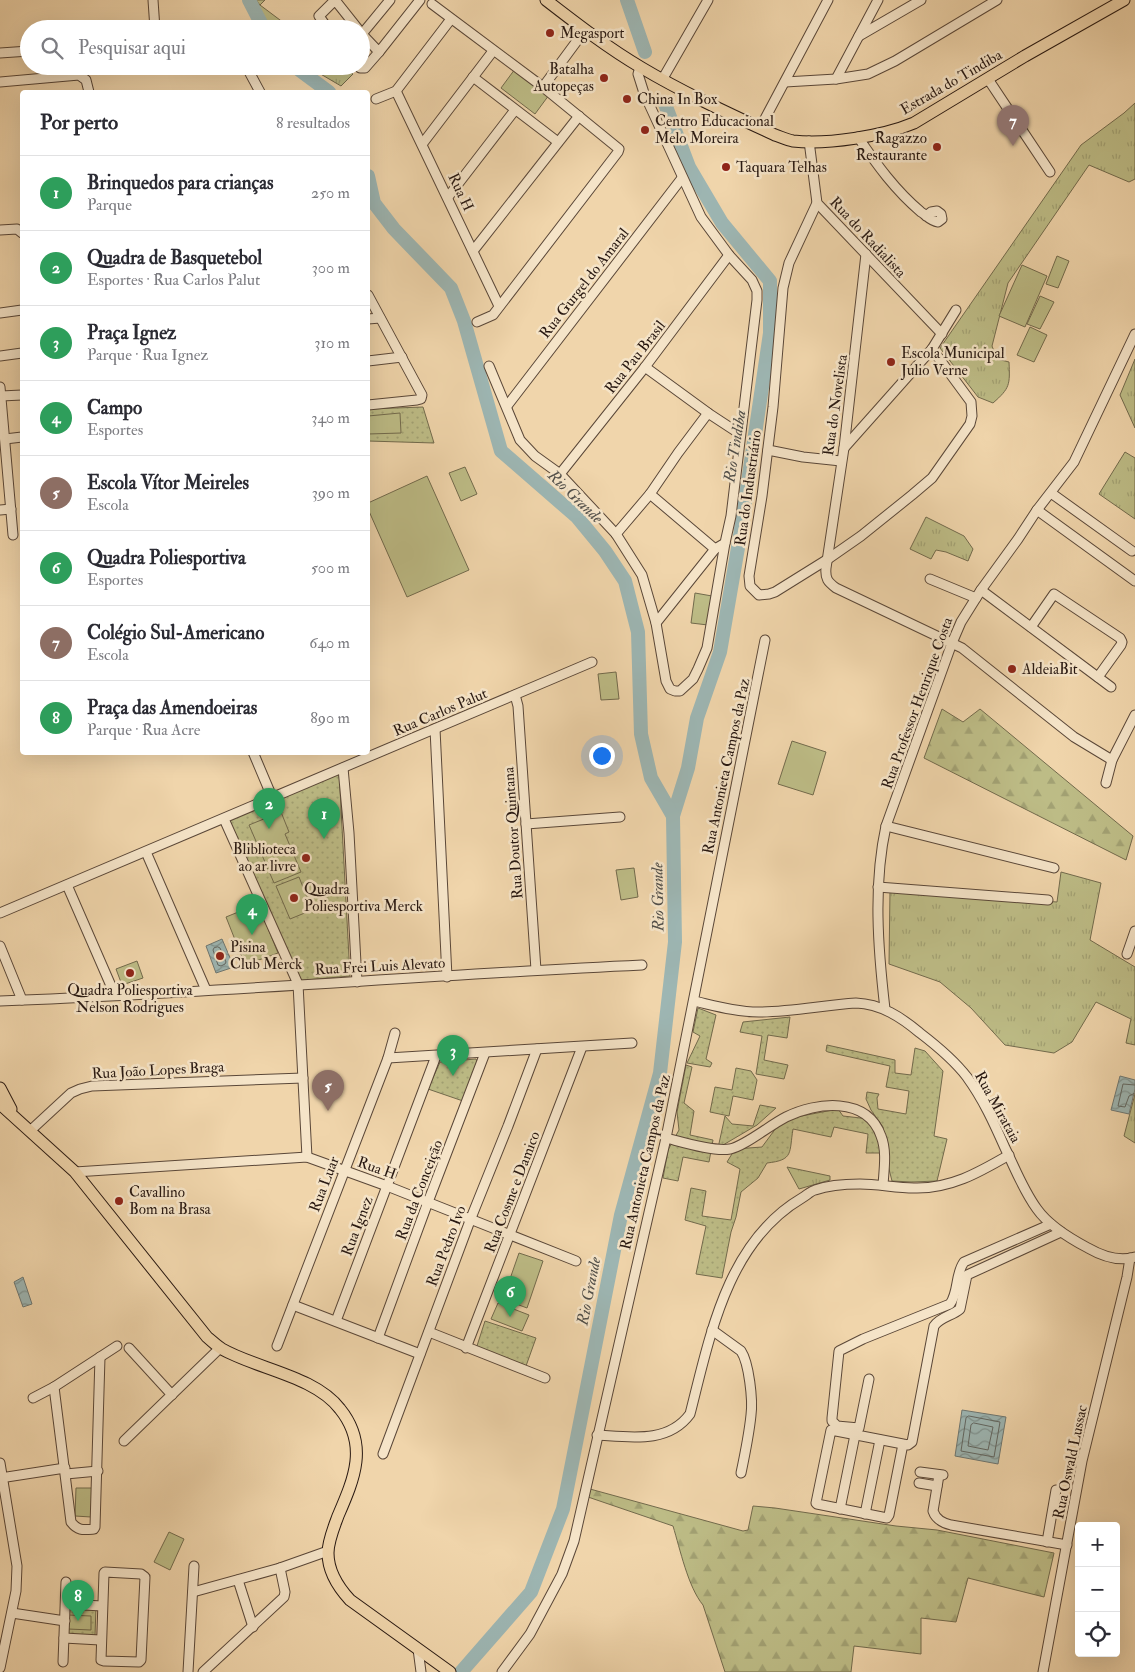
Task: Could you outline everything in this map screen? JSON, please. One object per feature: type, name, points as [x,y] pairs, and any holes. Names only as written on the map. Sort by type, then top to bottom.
[{"type":"main road","name":"Estrada do Tindiba","points":[[546,0],[585,30],[662,80],[788,140],[808,141],[858,138],[914,124],[1025,56],[1124,0]]},
{"type":"main road","points":[[0,1088],[14,1115]]},
{"type":"main road","points":[[0,1104],[76,1172],[207,1337],[220,1348],[319,1390],[340,1408],[350,1424],[357,1452],[356,1466],[351,1484],[335,1524],[328,1551],[336,1583],[350,1600],[446,1669]]},
{"type":"main road","points":[[0,1111],[14,1115]]},
{"type":"street","points":[[153,0],[155,20]]},
{"type":"street","points":[[322,20],[319,16],[334,0],[350,20]]},
{"type":"street","points":[[370,21],[390,0]]},
{"type":"street","points":[[370,62],[420,0]]},
{"type":"street","points":[[662,80],[708,0]]},
{"type":"street","points":[[760,128],[828,0]]},
{"type":"street","points":[[836,79],[878,0]]},
{"type":"street","points":[[859,36],[921,0]]},
{"type":"street","points":[[785,82],[836,79],[868,74],[882,68],[991,1]]},
{"type":"street","points":[[432,4],[543,87],[619,150],[493,315],[477,322]]},
{"type":"street","points":[[376,100],[396,91],[451,19]]},
{"type":"street","points":[[543,87],[585,30]]},
{"type":"street","points":[[370,43],[379,52]]},
{"type":"street","points":[[0,53],[20,51]]},
{"type":"street","points":[[423,143],[493,51]]},
{"type":"street","points":[[490,366],[520,440],[535,456],[560,474],[616,534],[642,576],[656,623],[666,681],[670,689],[680,691],[693,679],[707,648],[731,516],[757,291],[752,280],[729,255],[701,217],[644,92],[638,74],[640,67]]},
{"type":"street","points":[[0,82],[79,75],[86,80],[88,90]]},
{"type":"street","points":[[251,75],[259,90]]},
{"type":"street","points":[[473,77],[558,142]]},
{"type":"street","points":[[988,79],[1050,172]]},
{"type":"street","name":"Rua H","points":[[396,91],[423,143],[499,306]]},
{"type":"street","points":[[448,197],[515,110]]},
{"type":"street","points":[[473,251],[579,116]]},
{"type":"street","points":[[858,138],[878,168],[906,199],[926,216]]},
{"type":"street","name":"Rua do Radialista","points":[[808,141],[817,204],[942,334]]},
{"type":"street","name":"Rua Gurgel do Amaral","points":[[507,406],[682,178]]},
{"type":"street","name":"Rua do Industriário","points":[[817,204],[789,263],[782,288],[774,407],[749,576],[750,586],[759,594],[765,595],[775,592],[828,559]]},
{"type":"street","points":[[0,230],[17,229],[20,231]]},
{"type":"street","name":"Rua do Novelista","points":[[866,254],[844,448],[826,576],[829,583],[952,643]]},
{"type":"street","name":"Rua Pau Brasil","points":[[560,474],[645,367],[729,255]]},
{"type":"street","points":[[370,299],[422,393],[421,399],[370,405]]},
{"type":"street","points":[[0,313],[20,310]]},
{"type":"street","points":[[844,448],[932,349],[956,310]]},
{"type":"street","points":[[370,319],[380,318]]},
{"type":"street","name":"Rua Professor Henrique Costa","points":[[885,1009],[881,970],[878,887],[886,826],[952,643],[960,622],[981,590],[1037,510],[1074,462],[1135,334]]},
{"type":"street","points":[[828,559],[860,536],[932,478],[970,424],[972,416],[970,402],[932,349]]},
{"type":"street","points":[[0,356],[20,354]]},
{"type":"street","points":[[370,361],[402,357]]},
{"type":"street","points":[[645,367],[740,434]]},
{"type":"street","points":[[14,535],[0,392],[20,395]]},
{"type":"street","points":[[616,534],[650,494],[708,413]]},
{"type":"street","points":[[5,439],[20,438]]},
{"type":"street","points":[[768,450],[803,457],[841,461]]},
{"type":"street","points":[[1051,492],[1132,551]]},
{"type":"street","points":[[650,494],[715,549]]},
{"type":"street","points":[[0,510],[11,509]]},
{"type":"street","points":[[1037,510],[1135,581]]},
{"type":"street","points":[[656,623],[715,549],[725,543]]},
{"type":"street","points":[[930,579],[976,598]]},
{"type":"street","points":[[981,590],[1111,687]]},
{"type":"street","points":[[1031,627],[1054,594],[1120,638],[1121,645],[1098,677]]},
{"type":"street","name":"Rua Antonieta Campos da Paz","points":[[502,1672],[530,1634],[562,1574],[574,1541],[666,1138],[765,640]]},
{"type":"street","points":[[952,643],[962,648],[1074,737],[1112,760]]},
{"type":"street","name":"Rua Carlos Palut","points":[[0,913],[592,662]]},
{"type":"street","name":"Rua Doutor Quintana","points":[[515,695],[518,706],[536,970]]},
{"type":"street","points":[[1106,783],[1112,760],[1135,715]]},
{"type":"street","points":[[435,729],[446,977]]},
{"type":"street","points":[[254,755],[272,797]]},
{"type":"street","points":[[343,768],[349,833],[356,982]]},
{"type":"street","points":[[526,824],[620,817]]},
{"type":"street","points":[[76,1172],[307,1157],[298,984],[224,819]]},
{"type":"street","points":[[886,826],[1054,868]]},
{"type":"street","points":[[146,852],[206,990]]},
{"type":"street","points":[[67,885],[115,996]]},
{"type":"street","points":[[878,887],[1048,900]]},
{"type":"street","points":[[1127,954],[1135,932]]},
{"type":"street","points":[[0,946],[22,1000]]},
{"type":"street","name":"Rua Frei Luis Alevato","points":[[0,1001],[642,965]]},
{"type":"street","name":"Rua Mirataia","points":[[694,1001],[724,1008],[757,1012],[856,1003],[869,1004],[885,1009],[916,1029],[945,1053],[966,1076],[982,1100],[1024,1188],[1037,1210],[1061,1232],[1092,1251],[1121,1259],[1133,1257]]},
{"type":"street","name":"Rua Luar","points":[[277,1346],[388,1058],[395,1033]]},
{"type":"street","points":[[388,1058],[632,1043]]},
{"type":"street","name":"Rua Cosme e Damico","points":[[466,1348],[582,1047]]},
{"type":"street","name":"Rua Pedro Ivo","points":[[383,1454],[471,1218],[537,1049]]},
{"type":"street","name":"Rua da Conceição","points":[[378,1338],[486,1052]]},
{"type":"street","name":"Rua Ignez","points":[[336,1321],[436,1056]]},
{"type":"street","name":"Rua João Lopes Braga","points":[[31,1130],[72,1093],[92,1086],[303,1078]]},
{"type":"street","points":[[666,1138],[718,1149],[730,1149],[747,1141],[780,1120],[806,1108],[831,1105],[848,1107],[859,1110],[873,1121],[882,1137],[883,1185]]},
{"type":"street","points":[[598,1435],[632,1438],[650,1437],[669,1432],[684,1422],[690,1414],[712,1330],[727,1288],[754,1242],[781,1211],[814,1190],[830,1186],[860,1184],[914,1188],[940,1186],[975,1174],[1009,1155]]},
{"type":"street","name":"Rua H","points":[[307,1157],[471,1218],[576,1260]]},
{"type":"street","points":[[869,1379],[859,1428],[837,1426],[832,1422],[832,1418],[838,1351],[950,1304],[964,1262],[1051,1224]]},
{"type":"street","points":[[904,1444],[888,1517],[885,1518],[817,1504],[816,1500],[830,1431],[904,1444],[910,1444],[914,1439],[934,1326],[960,1309],[967,1274],[1061,1232]]},
{"type":"street","name":"Rua Oswald Lussac","points":[[1043,1672],[1082,1461],[1133,1257]]},
{"type":"street","points":[[293,1305],[420,1354]]},
{"type":"street","points":[[712,1330],[741,1351],[744,1355],[749,1374],[752,1413],[741,1473]]},
{"type":"street","points":[[429,1332],[545,1378]]},
{"type":"street","points":[[33,1398],[54,1387],[117,1346]]},
{"type":"street","points":[[129,1348],[172,1395]]},
{"type":"street","points":[[124,1441],[220,1348]]},
{"type":"street","points":[[54,1387],[71,1522],[78,1529],[94,1529],[96,1527],[98,1471],[100,1357]]},
{"type":"street","points":[[840,1509],[855,1435]]},
{"type":"street","points":[[865,1514],[880,1440]]},
{"type":"street","points":[[0,1463],[17,1566],[16,1591],[0,1668]]},
{"type":"street","points":[[1,1478],[65,1471],[98,1471]]},
{"type":"street","points":[[920,1472],[941,1475],[937,1486],[933,1511],[934,1516],[942,1522],[1067,1545]]},
{"type":"street","points":[[918,1483],[937,1486]]},
{"type":"street","points":[[1047,1542],[1056,1490]]},
{"type":"street","points":[[193,1592],[280,1568],[328,1551]]},
{"type":"street","points":[[188,1672],[194,1566]]},
{"type":"street","points":[[203,1672],[284,1597],[285,1592],[280,1568]]},
{"type":"street","points":[[104,1572],[144,1575],[146,1578],[140,1661],[102,1660],[100,1658],[100,1640],[104,1572]]},
{"type":"street","points":[[238,1580],[253,1627]]},
{"type":"street","points":[[63,1662],[66,1582]]},
{"type":"street","points":[[66,1604],[102,1606]]},
{"type":"street","points":[[12,1613],[65,1621]]},
{"type":"street","points":[[64,1638],[100,1640]]},
{"type":"street","points":[[418,1649],[421,1672]]},
{"type":"green space","points":[[256,0],[265,0],[260,5]]},
{"type":"green space","points":[[260,5],[280,20],[263,20],[258,10]]},
{"type":"green space","points":[[515,69],[549,95],[535,114],[501,88]]},
{"type":"green space","points":[[322,75],[352,75],[341,86]]},
{"type":"green space","points":[[1135,103],[1135,179],[1129,182],[1089,165],[1008,283],[992,346],[997,359],[1009,362],[1008,386],[993,403],[978,397],[940,348],[1081,145]]},
{"type":"green space","points":[[1057,256],[1069,261],[1058,288],[1046,284]]},
{"type":"green space","points":[[1022,265],[1047,276],[1025,327],[999,316]]},
{"type":"green space","points":[[1040,296],[1054,302],[1040,329],[1027,324]]},
{"type":"green space","points":[[1030,327],[1047,335],[1034,362],[1017,355]]},
{"type":"green space","points":[[1135,359],[1135,428],[1120,395]]},
{"type":"green space","points":[[423,407],[434,443],[370,441],[370,409]]},
{"type":"green space","points":[[400,413],[401,433],[370,434],[370,416]]},
{"type":"green space","points":[[1125,452],[1135,458],[1135,519],[1099,494]]},
{"type":"green space","points":[[465,467],[477,494],[461,501],[449,473]]},
{"type":"green space","points":[[427,476],[469,570],[407,597],[370,514],[370,502]]},
{"type":"green space","points":[[926,517],[964,536],[973,549],[968,561],[936,550],[931,559],[910,549]]},
{"type":"green space","points":[[695,593],[712,596],[708,625],[691,623]]},
{"type":"green space","points":[[616,672],[619,699],[601,700],[598,674]]},
{"type":"green space","points":[[942,709],[963,722],[980,709],[1133,836],[1126,860],[924,758]]},
{"type":"green space","points":[[792,741],[826,752],[813,795],[778,784]]},
{"type":"green space","points":[[339,771],[350,976],[295,981],[225,819]]},
{"type":"green space","points":[[281,812],[289,832],[285,834],[301,872],[274,883],[249,825]]},
{"type":"green space","points":[[634,868],[638,897],[621,900],[616,870]]},
{"type":"green space","points":[[1061,872],[1101,883],[1090,940],[1135,967],[1135,1045],[1126,1043],[1131,1019],[1096,1002],[1072,1042],[1054,1053],[1005,1045],[971,1008],[940,982],[889,964],[890,890],[1057,902]]},
{"type":"green space","name":"Quadra Poliesportiva Merck","points":[[299,877],[312,910],[290,919],[276,886]]},
{"type":"green space","points":[[258,904],[278,953],[245,965],[226,917]]},
{"type":"green space","name":"Quadra Poliesportiva Nelson Rodrigues","points":[[137,961],[143,978],[122,985],[116,969]]},
{"type":"green space","points":[[698,1008],[716,1015],[706,1059],[712,1063],[710,1067],[687,1063],[700,1036],[693,1032]]},
{"type":"green space","points":[[790,1017],[787,1038],[768,1035],[764,1060],[788,1065],[784,1079],[756,1074],[762,1036],[740,1032],[743,1022]]},
{"type":"green space","points":[[827,1045],[895,1060],[895,1073],[911,1075],[915,1048],[925,1051],[943,1071],[934,1136],[947,1139],[937,1181],[892,1181],[883,1127],[866,1099],[867,1092],[879,1094],[877,1098],[878,1109],[906,1114],[909,1091],[886,1087],[890,1066],[828,1052],[826,1051]]},
{"type":"green space","points":[[476,1059],[478,1064],[463,1101],[428,1089],[440,1062]]},
{"type":"green space","points":[[686,1065],[692,1067],[684,1103],[694,1111],[690,1135],[713,1140],[709,1162],[683,1157],[678,1181],[663,1178],[668,1150],[679,1130],[677,1112]]},
{"type":"green space","points":[[736,1068],[751,1071],[757,1080],[753,1100],[733,1096],[729,1116],[710,1112],[715,1087],[732,1090]]},
{"type":"green space","points":[[1135,1094],[1135,1143],[1124,1136]]},
{"type":"green space","points":[[760,1105],[776,1108],[757,1125],[718,1148],[725,1116],[732,1124],[753,1126]]},
{"type":"green space","points":[[838,1109],[843,1116],[869,1119],[874,1124],[883,1153],[866,1153],[868,1134],[834,1127],[831,1137],[793,1129],[789,1154],[782,1160],[767,1163],[758,1178],[741,1192],[722,1278],[696,1274],[706,1226],[685,1220],[691,1188],[706,1191],[702,1216],[731,1220],[740,1169],[727,1162],[735,1149],[762,1147],[776,1128],[791,1118]]},
{"type":"green space","points":[[787,1167],[830,1176],[830,1180],[799,1189]]},
{"type":"green space","points":[[519,1253],[543,1261],[527,1308],[503,1299]]},
{"type":"green space","points":[[498,1303],[529,1315],[522,1331],[491,1319]]},
{"type":"green space","points":[[485,1321],[536,1338],[526,1366],[476,1349]]},
{"type":"green space","points":[[76,1488],[92,1488],[91,1517],[75,1516]]},
{"type":"green space","points":[[590,1489],[743,1531],[748,1530],[753,1506],[937,1530],[1054,1553],[1044,1597],[968,1578],[956,1622],[921,1618],[921,1654],[854,1646],[851,1672],[725,1672],[703,1605],[689,1578],[673,1526],[588,1497]]},
{"type":"green space","points":[[169,1532],[184,1539],[170,1570],[154,1562]]},
{"type":"green space","points":[[61,1605],[96,1606],[95,1636],[60,1635]]},
{"type":"green space","points":[[68,1615],[91,1616],[91,1630],[68,1629]]},
{"type":"water","name":"Pisina Club Merck","points":[[222,939],[234,967],[216,973],[206,946]]},
{"type":"water","points":[[1120,1076],[1135,1080],[1135,1089],[1129,1114],[1111,1110]]},
{"type":"water","points":[[23,1277],[32,1304],[23,1307],[14,1282]]},
{"type":"water","points":[[962,1410],[1006,1417],[998,1464],[955,1456]]},
{"type":"waterway","name":"Rio Grande","points":[[249,0],[259,20]]},
{"type":"waterway","name":"Rio Tindiba","points":[[627,0],[645,52]]},
{"type":"waterway","name":"Rio Grande","points":[[306,75],[326,90]]},
{"type":"waterway","name":"Rio Tindiba","points":[[665,104],[689,167],[722,223],[770,281],[770,333],[740,536],[720,652],[697,718],[688,768],[673,816]]},
{"type":"waterway","name":"Rio Grande","points":[[370,185],[374,203],[394,229],[451,288],[464,321],[501,451],[577,517],[605,551],[625,581],[638,632],[641,734],[651,778],[673,816],[675,942],[660,1073],[621,1215],[563,1509],[531,1592],[461,1672]]},
{"type":"place","name":"Megasport","points":[[550,33]]},
{"type":"place","name":"Batalha Autopeças","points":[[604,78]]},
{"type":"place","name":"China In Box","points":[[627,99]]},
{"type":"place","name":"Centro Educacional Melo Moreira","points":[[645,130]]},
{"type":"place","name":"Colégio Sul-Americano","points":[[1013,146]]},
{"type":"place","name":"Ragazzo Restaurante","points":[[937,147]]},
{"type":"place","name":"Taquara Telhas","points":[[726,167]]},
{"type":"place","name":"Escola Municipal Julio Verne","points":[[891,362]]},
{"type":"place","name":"AldeiaBit","points":[[1012,669]]},
{"type":"place","name":"Quadra de Basquetebol","points":[[269,829]]},
{"type":"place","name":"Brinquedos para crianças","points":[[324,839]]},
{"type":"place","name":"Bliblioteca ao ar livre","points":[[306,858]]},
{"type":"place","name":"Quadra Poliesportiva Merck","points":[[294,898]]},
{"type":"place","name":"Campo","points":[[252,935]]},
{"type":"place","name":"Pisina Club Merck","points":[[220,956]]},
{"type":"place","name":"Quadra Poliesportiva Nelson Rodrigues","points":[[130,973]]},
{"type":"place","name":"Praça Ignez","points":[[453,1076]]},
{"type":"place","name":"Escola Vítor Meireles","points":[[328,1111]]},
{"type":"place","name":"Cavallino Bom na Brasa","points":[[119,1201]]},
{"type":"place","name":"Quadra Poliesportiva","points":[[510,1317]]},
{"type":"place","name":"Praça das Amendoeiras","points":[[78,1621]]}]
